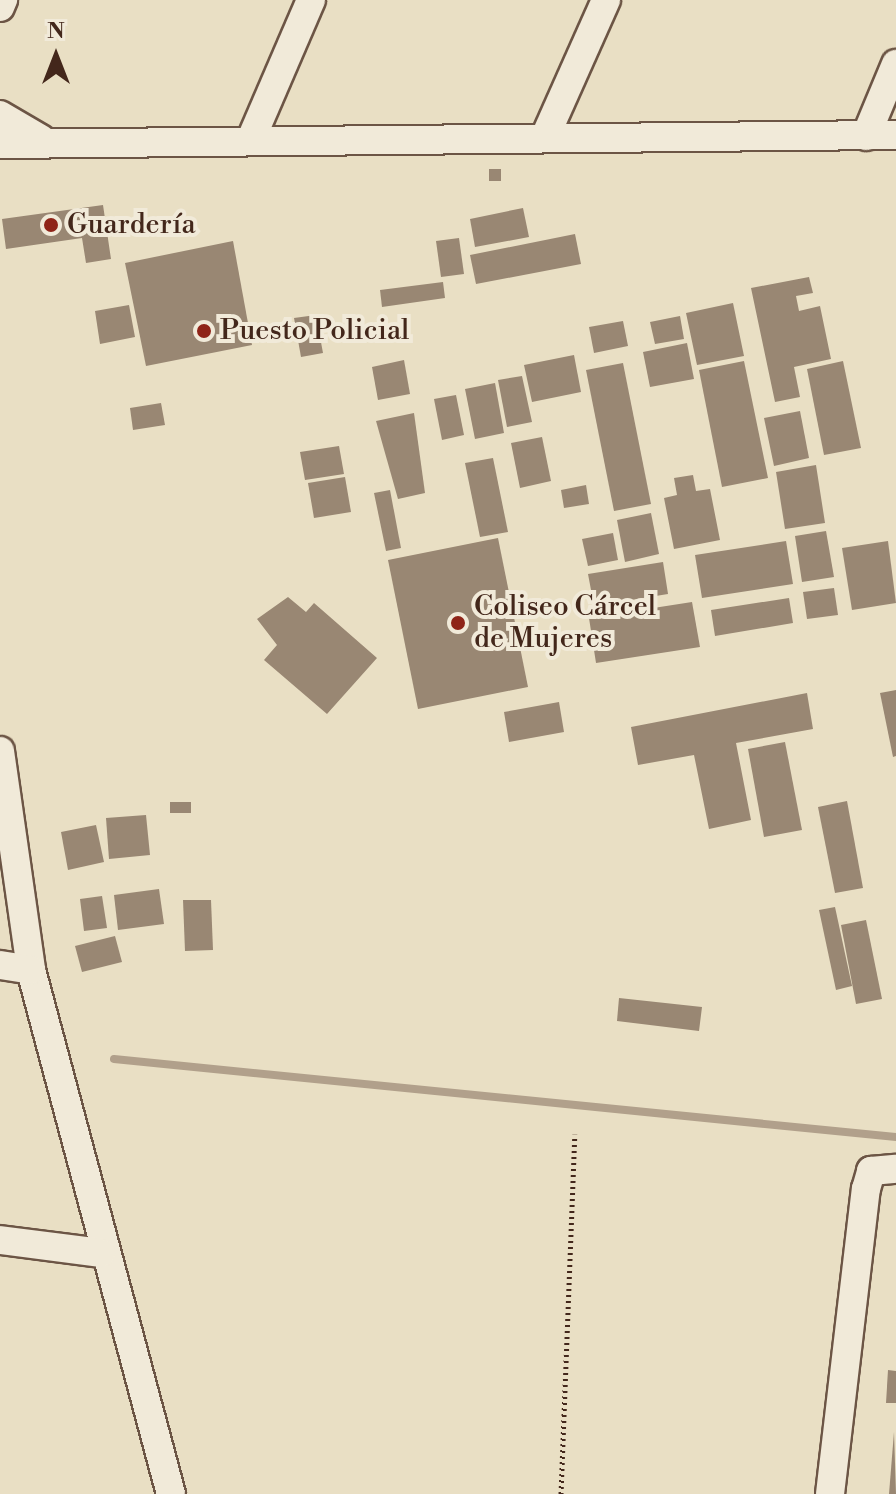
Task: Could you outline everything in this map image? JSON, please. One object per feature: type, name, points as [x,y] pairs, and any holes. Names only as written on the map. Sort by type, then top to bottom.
[{"type":"street","points":[[0,7],[3,0]]},
{"type":"street","points":[[252,137],[311,0]]},
{"type":"street","points":[[545,137],[606,0]]},
{"type":"street","points":[[866,136],[896,64]]},
{"type":"street","points":[[0,115],[41,139]]},
{"type":"street","points":[[0,144],[41,139],[896,135]]},
{"type":"street","points":[[0,751],[31,970],[101,1253],[171,1494]]},
{"type":"street","points":[[0,965],[31,970]]},
{"type":"street","points":[[830,1494],[866,1189],[871,1171],[896,1169]]},
{"type":"street","points":[[0,1240],[101,1253]]},
{"type":"path","points":[[561,1494],[575,1134]]},
{"type":"building","points":[[489,169],[501,169],[501,181],[489,181]]},
{"type":"building","points":[[103,205],[111,259],[86,263],[82,238],[6,249],[2,219]]},
{"type":"building","points":[[523,208],[529,237],[475,247],[470,219]]},
{"type":"building","points":[[575,234],[581,264],[476,284],[470,255]]},
{"type":"building","points":[[459,238],[464,274],[441,277],[436,241]]},
{"type":"building","points":[[233,241],[252,345],[146,366],[125,263]]},
{"type":"building","points":[[809,277],[813,293],[796,296],[799,311],[820,306],[831,359],[794,367],[800,397],[775,402],[751,288]]},
{"type":"building","points":[[443,282],[445,298],[382,307],[380,290]]},
{"type":"building","points":[[733,303],[744,356],[697,365],[686,313]]},
{"type":"building","points":[[129,305],[135,337],[100,344],[95,311]]},
{"type":"building","points":[[316,315],[323,353],[301,357],[294,318]]},
{"type":"building","points":[[680,316],[684,339],[655,344],[650,322]]},
{"type":"building","points":[[623,321],[628,346],[594,353],[589,327]]},
{"type":"building","points":[[687,343],[694,379],[650,387],[643,352]]},
{"type":"building","points":[[574,355],[581,392],[532,402],[524,365]]},
{"type":"building","points":[[404,360],[410,394],[378,400],[372,367]]},
{"type":"building","points":[[744,361],[768,478],[722,487],[699,370]]},
{"type":"building","points":[[843,361],[861,448],[824,455],[807,369]]},
{"type":"building","points":[[623,363],[651,504],[614,511],[586,370]]},
{"type":"building","points":[[522,376],[532,422],[507,427],[498,380]]},
{"type":"building","points":[[495,383],[504,433],[475,439],[465,389]]},
{"type":"building","points":[[456,395],[464,435],[442,440],[434,399]]},
{"type":"building","points":[[161,403],[165,425],[133,430],[130,408]]},
{"type":"building","points":[[800,411],[809,458],[774,466],[764,418]]},
{"type":"building","points":[[414,413],[425,493],[398,499],[376,421]]},
{"type":"building","points":[[542,437],[551,481],[520,488],[511,443]]},
{"type":"building","points":[[339,446],[344,474],[305,480],[300,452]]},
{"type":"building","points":[[493,458],[508,532],[480,537],[465,463]]},
{"type":"building","points":[[816,465],[825,523],[785,529],[776,472]]},
{"type":"building","points":[[693,475],[696,491],[710,489],[720,540],[674,549],[664,498],[677,495],[674,478]]},
{"type":"building","points":[[345,477],[351,512],[314,518],[308,483]]},
{"type":"building","points":[[586,485],[589,504],[564,508],[561,490]]},
{"type":"building","points":[[390,490],[401,548],[386,551],[374,493]]},
{"type":"building","points":[[651,513],[659,554],[625,562],[617,520]]},
{"type":"building","points":[[826,531],[834,577],[802,582],[795,536]]},
{"type":"building","points":[[613,533],[618,560],[588,566],[582,539]]},
{"type":"building","name":"Coliseo Cárcel de Mujeres","points":[[498,538],[528,687],[418,709],[388,560]]},
{"type":"building","points":[[786,541],[793,584],[702,598],[695,555]]},
{"type":"building","points":[[888,541],[896,603],[852,610],[842,548]]},
{"type":"building","points":[[663,562],[668,594],[594,606],[588,574]]},
{"type":"building","points":[[834,588],[838,615],[807,619],[803,592]]},
{"type":"building","points":[[288,597],[306,612],[314,603],[377,658],[327,714],[264,660],[277,645],[257,619]]},
{"type":"building","points":[[789,598],[793,623],[715,636],[711,610]]},
{"type":"building","points":[[692,602],[700,647],[596,663],[589,618]]},
{"type":"building","points":[[896,690],[896,756],[893,757],[880,693]]},
{"type":"building","points":[[807,693],[813,729],[736,743],[751,820],[709,829],[694,755],[638,765],[631,727]]},
{"type":"building","points":[[559,702],[564,732],[509,742],[504,712]]},
{"type":"building","points":[[785,742],[802,830],[764,837],[748,749]]},
{"type":"building","points":[[847,801],[863,888],[835,893],[818,807]]},
{"type":"building","points":[[170,802],[191,802],[191,813],[170,813]]},
{"type":"building","points":[[146,815],[150,855],[109,859],[106,818]]},
{"type":"building","points":[[96,825],[104,862],[68,870],[61,832]]},
{"type":"building","points":[[159,889],[164,924],[118,930],[114,895]]},
{"type":"building","points":[[102,896],[107,928],[84,931],[80,899]]},
{"type":"building","points":[[183,900],[211,900],[213,950],[185,951]]},
{"type":"building","points":[[835,907],[852,986],[836,990],[819,910]]},
{"type":"building","points":[[866,920],[882,999],[856,1004],[841,925]]},
{"type":"building","points":[[115,936],[122,962],[82,972],[75,946]]},
{"type":"building","points":[[619,998],[702,1007],[699,1031],[617,1021]]},
{"type":"building","points":[[888,1370],[896,1371],[896,1403],[886,1403]]},
{"type":"building","points":[[894,1432],[896,1494],[889,1494]]},
{"type":"waterway","points":[[114,1059],[896,1137]]},
{"type":"place","name":"Guardería","points":[[51,225]]},
{"type":"place","name":"Puesto Policial","points":[[204,331]]},
{"type":"place","name":"Coliseo Cárcel de Mujeres","points":[[458,623]]}]
